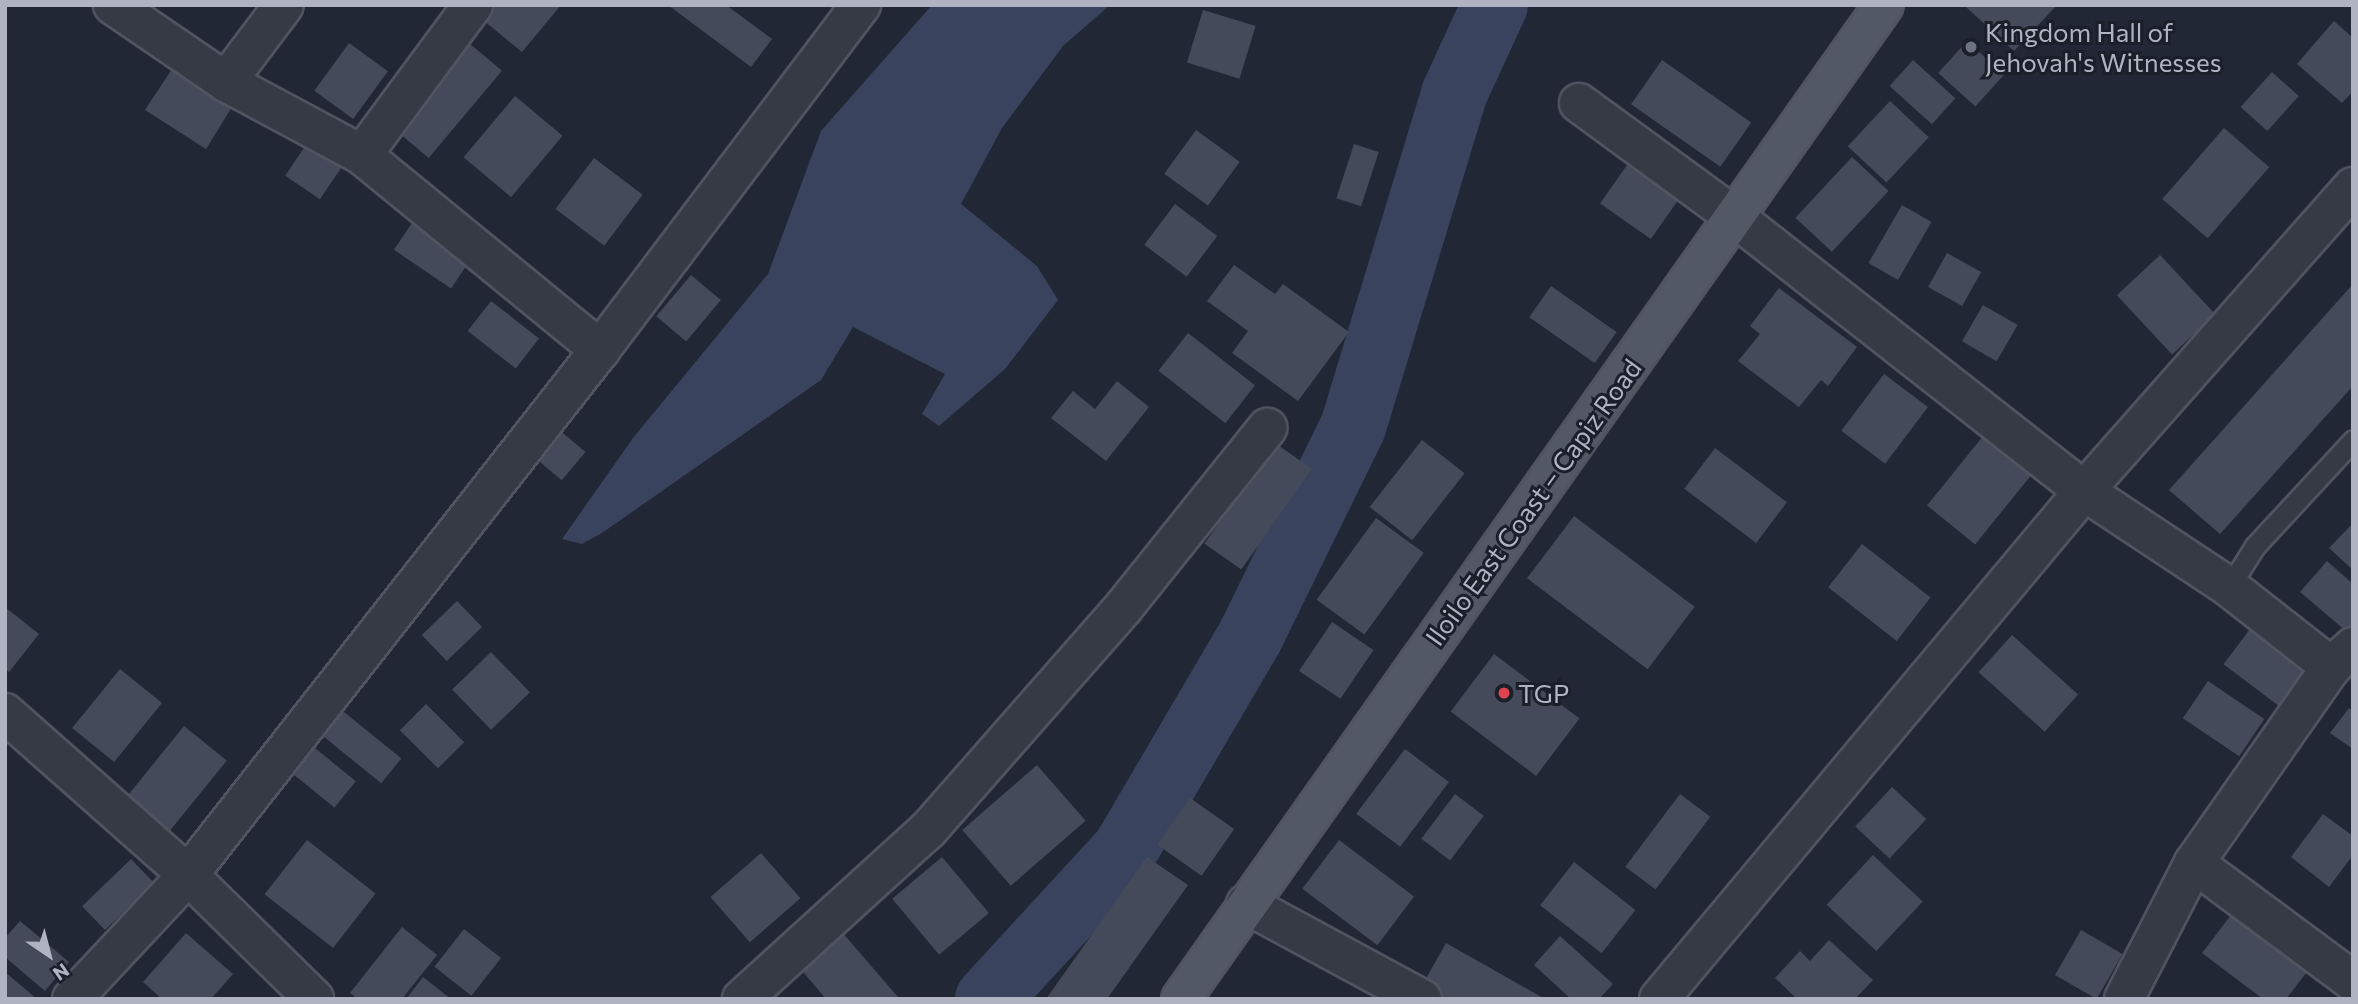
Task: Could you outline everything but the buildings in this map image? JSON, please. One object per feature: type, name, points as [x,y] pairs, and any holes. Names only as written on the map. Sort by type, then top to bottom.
[{"type":"main road","name":"Iloilo East Coast – Capiz Road","points":[[1181,999],[1736,218],[1884,5]]},
{"type":"street","points":[[113,5],[226,82],[362,155],[600,350]]},
{"type":"street","points":[[226,82],[284,5]]},
{"type":"street","points":[[362,155],[473,5]]},
{"type":"street","points":[[72,999],[188,875],[600,350],[861,5]]},
{"type":"street","points":[[1579,103],[1736,218],[2084,491],[2342,657],[2194,863],[2124,999]]},
{"type":"street","points":[[1659,999],[2084,491],[2353,187]]},
{"type":"street","points":[[742,999],[928,830],[1123,608],[1267,428]]},
{"type":"street","points":[[5,713],[188,875],[314,999]]},
{"type":"street","points":[[2194,863],[2353,981]]},
{"type":"street","points":[[1246,904],[1422,999]]},
{"type":"lane","points":[[2230,587],[2255,546],[2353,440]]},
{"type":"water","points":[[932,5],[1110,5],[1063,46],[1002,128],[961,204],[1037,266],[1058,300],[1005,369],[939,426],[922,414],[945,374],[853,327],[821,380],[602,533],[582,544],[562,539],[633,438],[768,274],[821,131]]},
{"type":"waterway","points":[[988,999],[1125,850],[1251,635],[1353,427],[1454,94],[1495,5]]},
{"type":"place","name":"Kingdom Hall of Jehovah's Witnesses","points":[[1971,47]]},
{"type":"place","name":"TGP","points":[[1504,693]]}]
